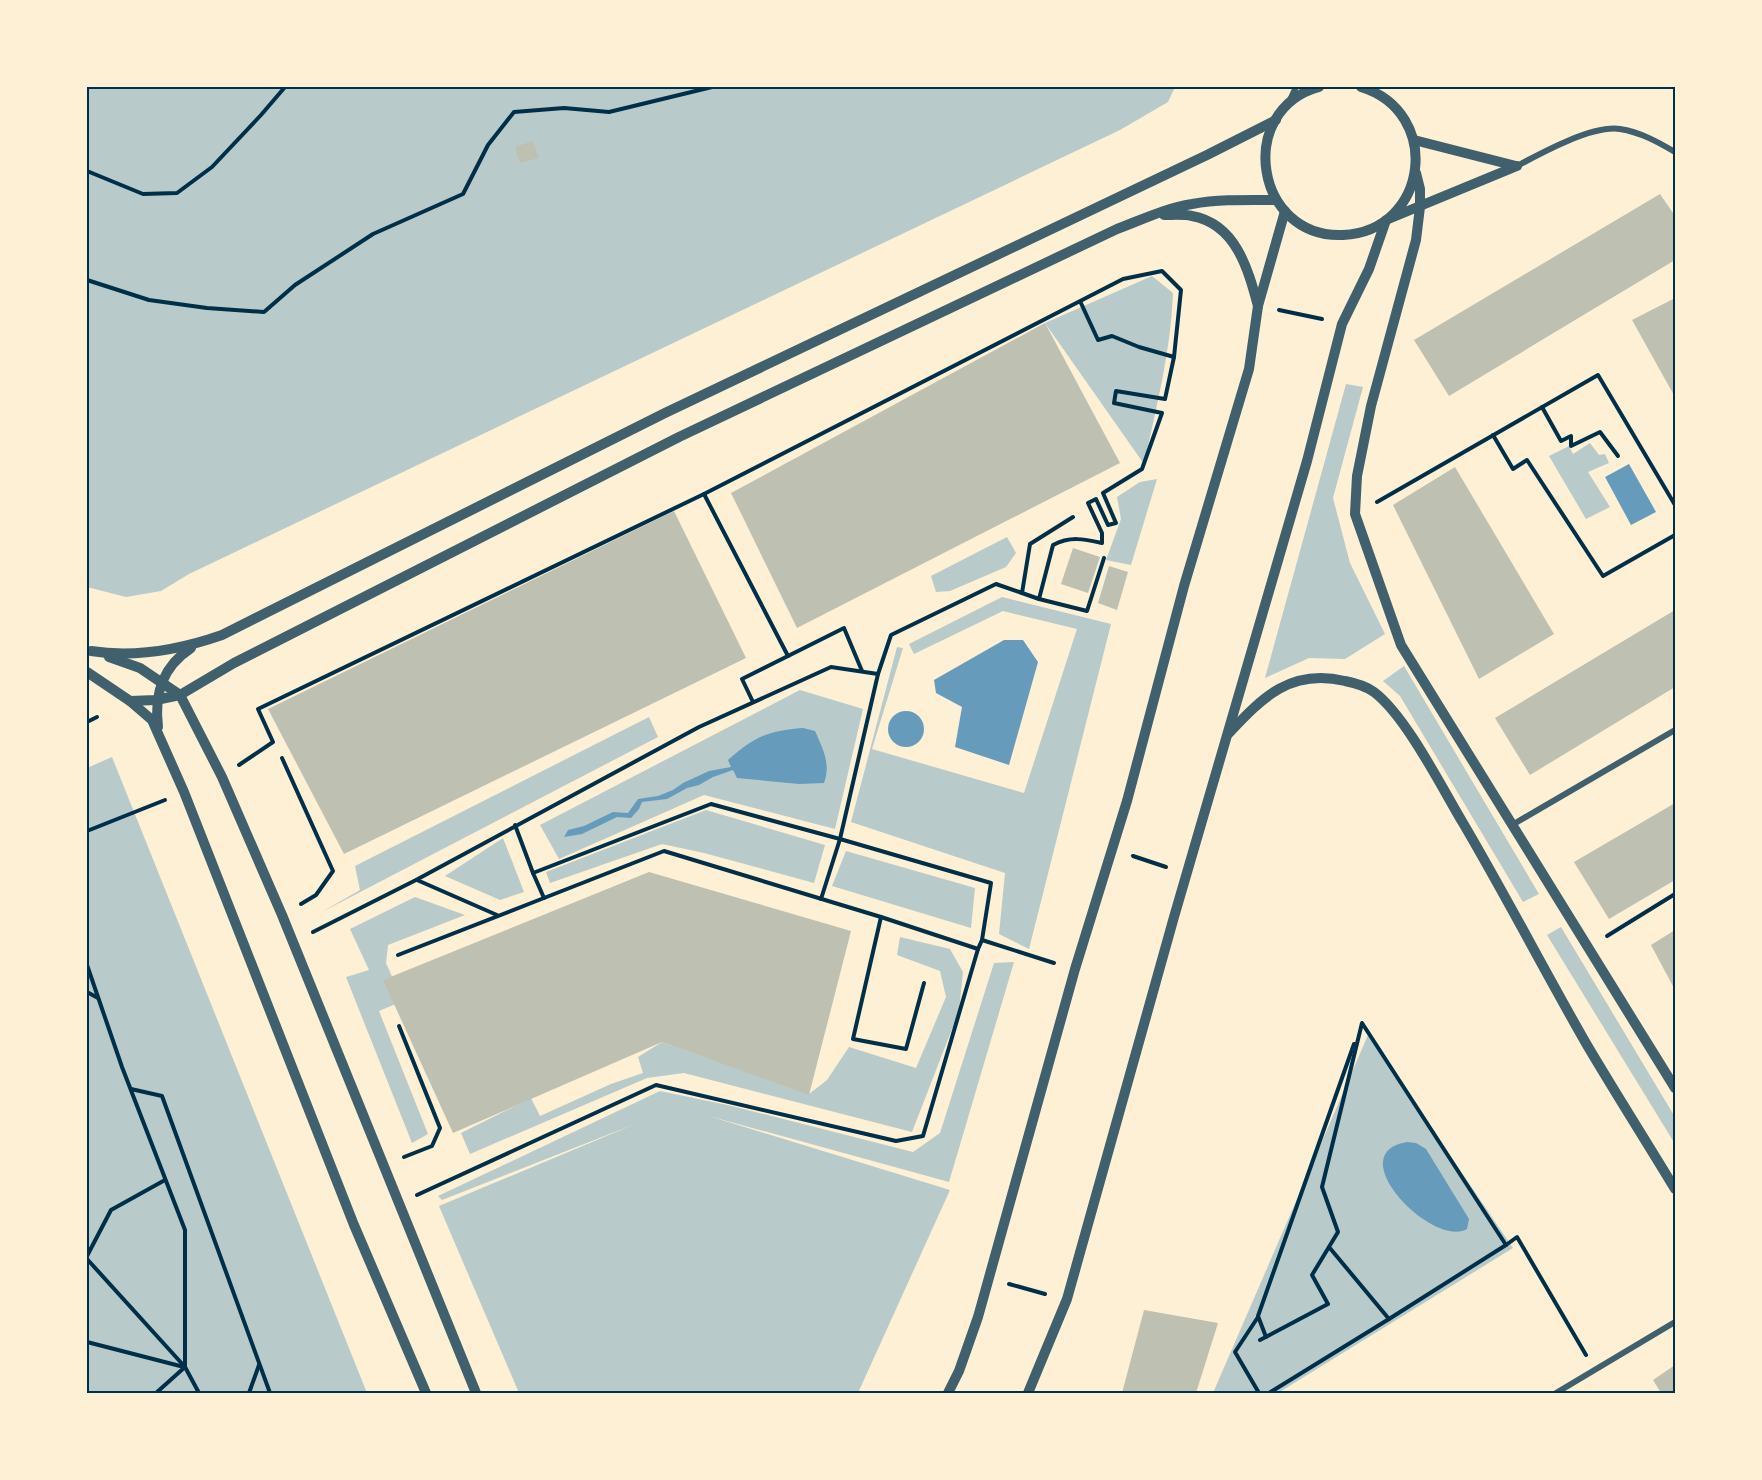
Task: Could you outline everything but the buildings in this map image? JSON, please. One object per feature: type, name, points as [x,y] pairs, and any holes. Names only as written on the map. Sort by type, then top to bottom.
[{"type":"street","points":[[1296,87],[1288,104],[1270,130],[1265,154],[1266,177],[1276,200],[1285,212],[1297,222],[1326,234],[1357,234],[1517,166],[1549,149],[1599,131],[1618,128],[1648,137],[1675,152]]},
{"type":"street","points":[[1288,104],[1319,87]]},
{"type":"street","points":[[1367,88],[1383,97],[1403,116],[1414,140],[1420,207],[1416,240],[1371,406],[1357,476],[1355,514],[1401,645],[1675,1088]]},
{"type":"street","points":[[89,650],[109,654],[145,653],[196,644],[222,635],[665,413],[1276,120]]},
{"type":"street","points":[[1414,140],[1517,166]]},
{"type":"street","points":[[1028,1393],[1067,1299],[1307,461],[1342,324],[1369,269],[1386,220],[1404,201],[1416,173]]},
{"type":"street","points":[[130,701],[156,700],[180,695],[234,663],[679,437],[1117,229],[1190,204],[1208,201],[1276,200]]},
{"type":"street","points":[[948,1393],[959,1371],[978,1317],[1075,969],[1112,850],[1184,586],[1249,369],[1258,306],[1285,212]]},
{"type":"street","points":[[1156,214],[1203,219],[1229,237],[1248,269],[1258,306]]},
{"type":"street","points":[[158,732],[156,700],[161,681],[181,654],[196,644]]},
{"type":"street","points":[[89,650],[140,668],[180,695],[222,777],[294,942],[476,1393]]},
{"type":"street","points":[[87,672],[130,701],[152,720],[158,732],[167,758],[184,792],[362,1245],[426,1393]]},
{"type":"street","points":[[1227,736],[1257,703],[1274,690],[1299,679],[1317,677],[1356,683],[1374,692],[1385,702],[1399,718],[1443,789],[1588,1045],[1675,1189]]},
{"type":"street","points":[[1512,825],[1675,730]]},
{"type":"street","points":[[1556,1393],[1675,1322]]},
{"type":"path","points":[[87,171],[143,194],[177,193],[212,167],[261,116],[285,87]]},
{"type":"path","points":[[87,280],[149,300],[207,308],[264,312],[295,285],[373,234],[463,194],[488,145],[514,112],[564,108],[609,112],[712,87]]},
{"type":"path","points":[[273,742],[258,709],[704,494],[1123,279],[1162,271],[1180,290],[1174,357],[1165,399],[1116,391],[1114,404],[1162,413],[1142,469],[1103,492],[1116,523],[1108,525],[1096,499],[1088,503],[1102,533],[1102,543],[1079,538],[1063,539],[1053,545],[1039,599]]},
{"type":"path","points":[[1080,301],[1098,340],[1112,336],[1174,357]]},
{"type":"path","points":[[1258,306],[1342,324]]},
{"type":"path","points":[[1355,514],[1598,375],[1675,505]]},
{"type":"path","points":[[1542,407],[1561,441],[1571,436],[1571,446],[1600,432],[1618,456]]},
{"type":"path","points":[[1494,435],[1513,469],[1527,460],[1603,576],[1675,535]]},
{"type":"path","points":[[704,494],[788,657]]},
{"type":"path","points":[[1022,593],[1030,544],[1073,517]]},
{"type":"path","points":[[821,899],[840,839],[878,674],[891,635],[996,584],[1039,599],[1087,611],[1104,558]]},
{"type":"path","points":[[753,702],[742,679],[844,628],[862,672]]},
{"type":"path","points":[[294,942],[416,880],[699,727],[753,702],[831,667],[878,674]]},
{"type":"path","points":[[87,722],[97,717]]},
{"type":"path","points":[[282,758],[333,871],[316,895],[282,915]]},
{"type":"path","points":[[434,1187],[656,1085],[896,1141],[923,1136],[982,940],[991,883],[711,804],[533,873]]},
{"type":"path","points":[[515,825],[544,898]]},
{"type":"path","points":[[1112,850],[1187,874]]},
{"type":"path","points":[[399,955],[664,851],[978,949]]},
{"type":"path","points":[[416,880],[497,915]]},
{"type":"path","points":[[1588,947],[1675,894]]},
{"type":"path","points":[[881,917],[853,1040],[906,1049],[924,983]]},
{"type":"path","points":[[982,940],[1075,969]]},
{"type":"path","points":[[87,965],[130,1089],[185,1230],[185,1367],[156,1393]]},
{"type":"path","points":[[87,992],[98,998]]},
{"type":"path","points":[[1362,1023],[1506,1245]]},
{"type":"path","points":[[1260,1341],[1328,1304],[1312,1275],[1338,1232],[1322,1187],[1362,1023]]},
{"type":"path","points":[[1259,1393],[1235,1352],[1258,1316],[1362,1023]]},
{"type":"path","points":[[384,1166],[432,1146],[440,1128],[399,1026]]},
{"type":"path","points":[[130,1089],[162,1096],[270,1393]]},
{"type":"path","points":[[166,1180],[111,1210],[87,1257],[185,1367],[199,1393]]},
{"type":"path","points":[[1269,1393],[1517,1238],[1595,1370]]},
{"type":"path","points":[[1329,1247],[1389,1319]]},
{"type":"path","points":[[988,1279],[1067,1299]]},
{"type":"path","points":[[1258,1316],[1266,1337]]},
{"type":"path","points":[[87,1342],[185,1367]]},
{"type":"path","points":[[249,1393],[260,1364]]},
{"type":"shaded area","points":[[87,87],[1175,87],[1168,102],[1120,130],[189,574],[161,591],[126,597],[87,587]]},
{"type":"shaded area","points":[[1152,276],[1173,293],[1166,358],[1144,464],[1045,323]]},
{"type":"shaded area","points":[[1346,384],[1363,387],[1333,498],[1350,563],[1385,634],[1345,659],[1309,658],[1265,678]]},
{"type":"shaded area","points":[[1590,443],[1599,455],[1605,454],[1609,463],[1588,472],[1610,507],[1586,519],[1549,456],[1569,446],[1573,454]]},
{"type":"shaded area","points":[[1157,479],[1131,565],[1106,560],[1121,519],[1117,497],[1140,482]]},
{"type":"shaded area","points":[[1007,537],[1016,553],[1006,567],[950,591],[936,592],[931,576]]},
{"type":"shaded area","points":[[1002,597],[1111,624],[1029,949],[999,934],[1005,873],[851,822],[897,647],[903,648],[872,749],[1024,793],[1077,629],[1003,611],[914,654],[909,644]]},
{"type":"shaded area","points":[[1404,666],[1539,894],[1523,902],[1400,696],[1383,681]]},
{"type":"shaded area","points":[[800,690],[863,709],[835,829],[704,795],[559,859],[540,825]]},
{"type":"shaded area","points":[[649,717],[658,737],[320,913],[360,890],[355,866]]},
{"type":"shaded area","points":[[112,757],[367,1393],[87,1393],[87,768]]},
{"type":"shaded area","points":[[706,810],[825,845],[814,883],[662,844],[550,883],[546,872]]},
{"type":"shaded area","points":[[503,838],[524,892],[500,900],[445,876]]},
{"type":"shaded area","points":[[846,851],[975,888],[971,928],[832,886]]},
{"type":"shaded area","points":[[415,897],[465,915],[388,945],[386,963],[403,1001],[379,1011],[428,1134],[412,1143],[346,977],[369,970],[350,929]]},
{"type":"shaded area","points":[[1561,927],[1675,1117],[1675,1144],[1547,935]]},
{"type":"shaded area","points":[[900,937],[950,949],[963,972],[959,1011],[912,1132],[684,1073],[647,1078],[470,1154],[461,1133],[531,1098],[540,1116],[611,1084],[643,1073],[638,1057],[662,1042],[809,1094],[827,1080],[849,1047],[916,1068],[946,997],[940,971],[897,955]]},
{"type":"shaded area","points":[[1014,962],[949,1182],[709,1116],[950,1190],[858,1393],[519,1393],[439,1206],[635,1124],[442,1200],[438,1196],[660,1091],[732,1106],[913,1152],[940,1133],[994,963]]},
{"type":"shaded area","points":[[1368,1035],[1513,1248],[1278,1393],[1213,1393]]},
{"type":"water","points":[[1629,464],[1656,512],[1631,525],[1605,477]]},
{"type":"water","points":[[1004,640],[1023,640],[1038,662],[1009,765],[955,747],[962,707],[936,693],[934,680]]},
{"type":"water","points":[[906,711],[919,716],[924,729],[919,742],[906,747],[893,742],[888,729],[893,716]]},
{"type":"water","points":[[803,728],[815,731],[823,750],[827,769],[824,783],[799,784],[737,778],[733,770],[687,788],[667,799],[642,802],[631,818],[617,817],[582,834],[564,837],[568,830],[584,826],[613,812],[628,813],[638,799],[658,796],[709,771],[731,767],[728,760],[746,745],[762,736]]},
{"type":"water","points":[[1407,1142],[1416,1143],[1426,1149],[1469,1219],[1467,1229],[1452,1231],[1434,1225],[1415,1213],[1399,1197],[1387,1180],[1383,1163],[1389,1150]]}]
